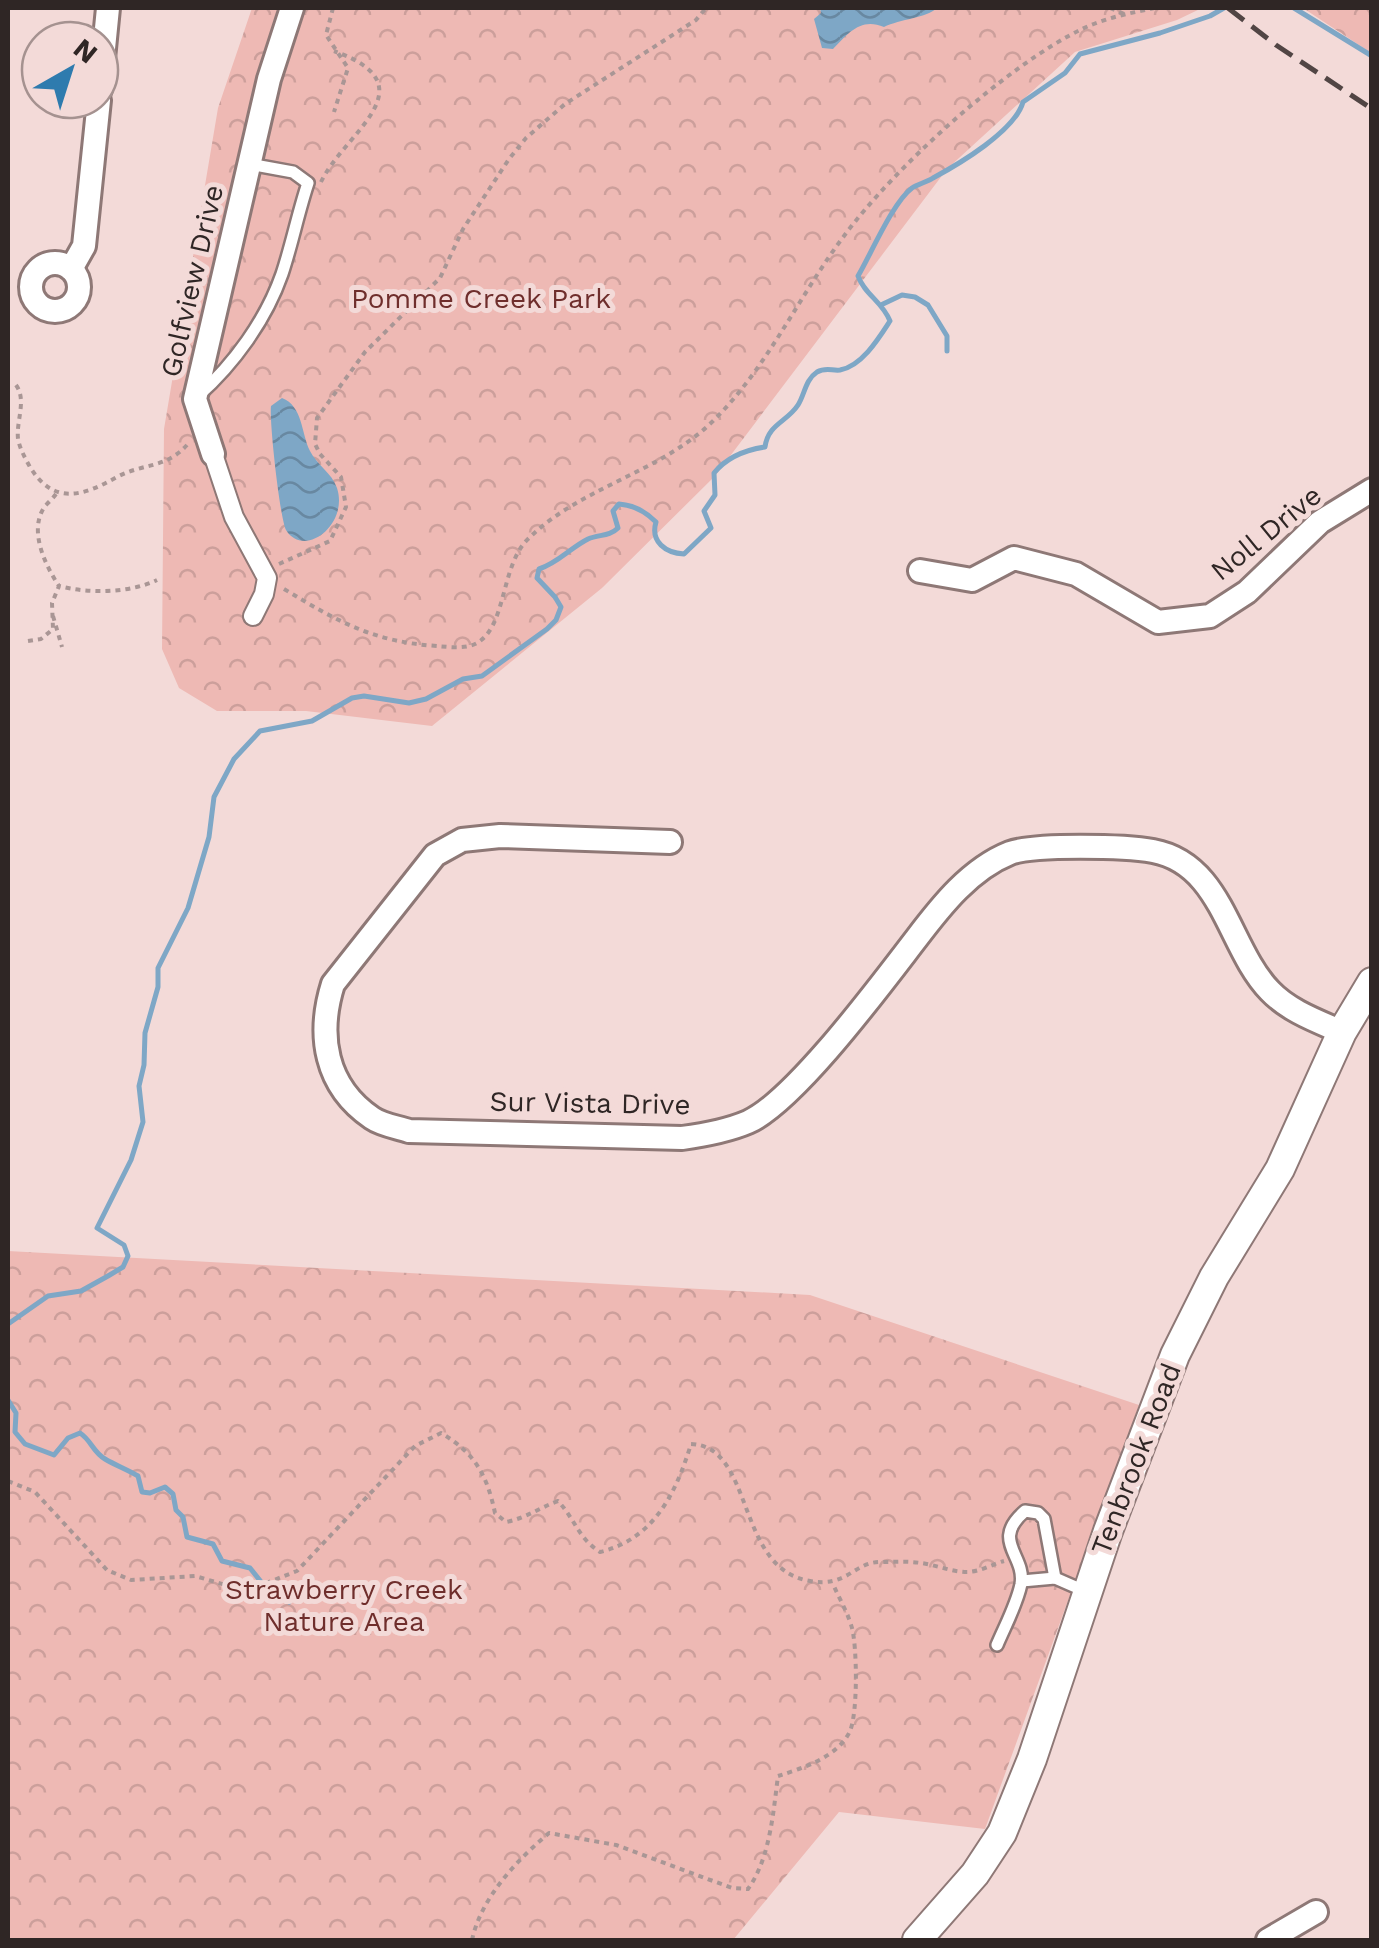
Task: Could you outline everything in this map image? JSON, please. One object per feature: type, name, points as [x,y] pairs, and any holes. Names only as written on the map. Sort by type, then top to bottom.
[{"type":"street","name":"Golfview Drive","points":[[264,574],[234,517],[195,399],[269,80],[292,8]]},
{"type":"street","points":[[71,269],[84,246],[97,120]]},
{"type":"street","name":"Noll Drive","points":[[920,572],[972,580],[1014,558],[1076,574],[1158,622],[1210,616],[1247,592],[1320,522],[1372,490]]},
{"type":"street","points":[[253,616],[264,594],[264,574]]},
{"type":"street","name":"Sur Vista Drive","points":[[670,842],[500,836],[462,840],[434,855],[333,984],[323,1036],[329,1064],[347,1094],[373,1119],[409,1131],[682,1138],[711,1134],[751,1121],[790,1090],[873,995],[940,907],[973,875],[1011,852],[1064,846],[1154,851],[1178,860],[1206,882],[1269,990],[1303,1015],[1342,1032]]},
{"type":"street","name":"Tenbrook Road","points":[[918,1940],[975,1874],[1002,1833],[1032,1758],[1150,1417],[1187,1328],[1280,1169],[1342,1032],[1372,982]]},
{"type":"street","points":[[1268,1940],[1316,1912]]},
{"type":"lane","points":[[195,399],[221,376],[260,320],[281,276],[308,183],[294,172],[249,164]]},
{"type":"lane","points":[[997,1645],[1022,1581],[1009,1539],[1017,1518],[1025,1510],[1038,1513],[1048,1529],[1055,1578]]},
{"type":"lane","points":[[1022,1581],[1055,1578],[1087,1592]]},
{"type":"path","points":[[333,8],[326,35],[348,68],[334,112]]},
{"type":"path","points":[[264,574],[324,546],[335,535],[344,515],[346,496],[341,477],[317,450],[316,418],[365,352],[440,278],[463,229],[509,159],[556,110],[696,20],[706,8]]},
{"type":"path","points":[[1110,8],[1124,14]]},
{"type":"path","points":[[264,574],[321,613],[372,636],[435,646],[476,644],[490,631],[511,563],[523,544],[575,506],[677,448],[713,421],[780,338],[844,235],[890,182],[990,92],[1059,42],[1084,28],[1155,8]]},
{"type":"path","points":[[320,184],[379,98],[378,79],[373,72],[334,50]]},
{"type":"path","points":[[16,385],[21,396],[18,436],[22,454],[46,487],[56,494],[94,490],[122,474],[172,460],[204,427]]},
{"type":"path","points":[[56,494],[43,511],[40,539],[43,557],[59,586]]},
{"type":"path","points":[[59,586],[106,590],[157,580]]},
{"type":"path","points":[[59,586],[52,603],[62,647]]},
{"type":"path","points":[[28,641],[48,636],[53,630],[54,616]]},
{"type":"path","points":[[8,1481],[36,1492],[107,1570],[131,1580],[196,1576],[246,1591],[297,1571],[415,1446],[441,1433],[466,1448],[490,1491],[494,1513],[506,1522],[526,1518],[558,1501],[572,1515],[577,1533],[600,1552],[616,1548],[656,1520],[682,1472],[691,1444],[706,1444],[738,1483],[762,1548],[783,1570],[806,1581],[833,1584],[874,1562],[917,1562],[969,1572],[1014,1558]]},
{"type":"path","points":[[472,1940],[477,1919],[505,1878],[549,1833],[616,1845],[732,1888],[748,1889],[759,1873],[778,1776],[817,1762],[850,1732],[854,1710],[852,1630],[833,1584]]},
{"type":"green space","name":"Pomme Creek Park","points":[[252,8],[1202,8],[1177,20],[1075,52],[947,169],[715,476],[602,588],[432,726],[306,711],[217,711],[179,688],[162,649],[164,429],[218,108]]},
{"type":"green space","points":[[1303,8],[1371,8],[1371,53]]},
{"type":"green space","name":"Strawberry Creek Nature Area","points":[[8,1251],[810,1295],[1139,1405],[985,1829],[839,1812],[733,1940],[8,1940]]},
{"type":"water","points":[[820,8],[937,8],[884,27],[862,25],[833,49],[822,48],[814,19],[821,13]]},
{"type":"water","points":[[282,398],[294,407],[310,451],[337,488],[339,502],[331,525],[323,534],[303,541],[286,530],[276,469],[271,406]]},
{"type":"waterway","points":[[8,1324],[48,1296],[81,1291],[108,1276],[123,1267],[128,1256],[124,1245],[97,1228],[131,1160],[143,1122],[139,1086],[145,1033],[158,987],[158,968],[188,908],[209,837],[214,797],[234,759],[260,731],[312,721],[352,698],[364,696],[409,703],[426,699],[463,679],[482,676],[556,620],[561,607],[537,578],[539,569],[588,539],[615,531],[618,528],[613,511],[619,504],[648,515],[656,522],[657,541],[684,554],[711,528],[704,511],[715,495],[714,473],[737,455],[765,447],[774,428],[794,411],[813,375],[856,363],[890,321],[858,276],[905,195],[998,135],[1023,102],[1065,73],[1080,54],[1160,33],[1224,8]]},
{"type":"waterway","points":[[1294,8],[1372,56]]},
{"type":"waterway","points":[[883,304],[902,295],[928,305],[947,336],[947,351]]},
{"type":"waterway","points":[[8,1400],[16,1413],[15,1432],[25,1444],[54,1455],[68,1438],[80,1433],[101,1456],[138,1476],[142,1492],[165,1487],[173,1494],[187,1537],[213,1544],[222,1561],[250,1568],[262,1583],[289,1602]]},
{"type":"railway","points":[[1228,8],[1372,109]]}]
